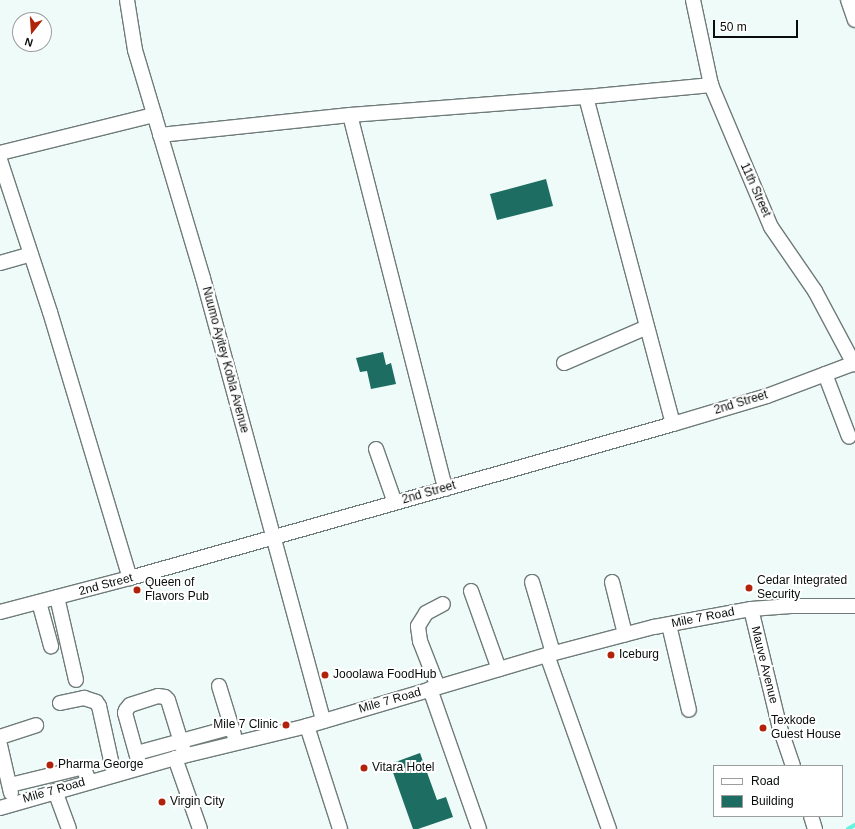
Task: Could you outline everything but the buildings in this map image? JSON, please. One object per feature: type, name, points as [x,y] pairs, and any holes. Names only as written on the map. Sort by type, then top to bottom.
[{"type":"street","name":"Nuumo Ayitey Kobla Avenue","points":[[127,0],[135,50],[203,278],[324,720]]},
{"type":"street","name":"11th Street","points":[[692,0],[711,85],[771,227],[815,292],[854,363]]},
{"type":"street","points":[[848,0],[855,20]]},
{"type":"street","points":[[160,135],[350,115],[586,97],[711,85]]},
{"type":"street","points":[[586,97],[673,424]]},
{"type":"street","points":[[0,153],[154,115]]},
{"type":"street","points":[[350,115],[445,489]]},
{"type":"street","points":[[0,160],[31,254],[130,578]]},
{"type":"street","points":[[0,264],[31,254]]},
{"type":"street","points":[[564,362],[647,327]]},
{"type":"street","name":"2nd Street","points":[[0,612],[130,578],[673,424],[767,396],[854,363]]},
{"type":"street","points":[[825,374],[849,437]]},
{"type":"street","points":[[376,449],[395,503]]},
{"type":"street","points":[[532,582],[550,654],[609,829]]},
{"type":"street","points":[[612,582],[625,634]]},
{"type":"street","points":[[471,591],[499,669]]},
{"type":"street","points":[[57,597],[76,680]]},
{"type":"street","points":[[38,602],[51,646]]},
{"type":"street","points":[[443,604],[426,613],[418,626],[420,641],[478,829]]},
{"type":"street","name":"Mile 7 Road","points":[[0,808],[55,790],[180,756],[307,726],[550,654],[625,634],[751,608],[791,606],[855,606]]},
{"type":"street","name":"Mauve Avenue","points":[[751,608],[779,725],[793,765]]},
{"type":"street","points":[[669,625],[689,710]]},
{"type":"street","points":[[219,686],[237,743]]},
{"type":"street","points":[[140,767],[126,710],[130,705],[158,696],[165,697],[168,700],[180,741],[180,756],[200,829]]},
{"type":"street","points":[[60,703],[84,698],[91,699],[100,706],[114,774]]},
{"type":"street","points":[[0,737],[36,726]]},
{"type":"street","points":[[307,726],[340,829]]},
{"type":"street","points":[[136,753],[232,727]]},
{"type":"street","points":[[201,736],[205,750]]},
{"type":"street","points":[[0,745],[14,803]]},
{"type":"street","points":[[10,785],[80,768],[85,770],[89,781]]},
{"type":"street","points":[[55,790],[69,829]]},
{"type":"waterway","points":[[848,829],[855,825]]},
{"type":"place","name":"Cedar Integrated Security","points":[[749,588]]},
{"type":"place","name":"Queen of Flavors Pub","points":[[137,590]]},
{"type":"place","name":"Iceburg","points":[[611,655]]},
{"type":"place","name":"Jooolawa FoodHub","points":[[325,675]]},
{"type":"place","name":"Mile 7 Clinic","points":[[286,725]]},
{"type":"place","name":"Texkode Guest House","points":[[763,728]]},
{"type":"place","name":"Pharma George","points":[[50,765]]},
{"type":"place","name":"Vitara Hotel","points":[[364,768]]},
{"type":"place","name":"Virgin City","points":[[162,802]]}]
